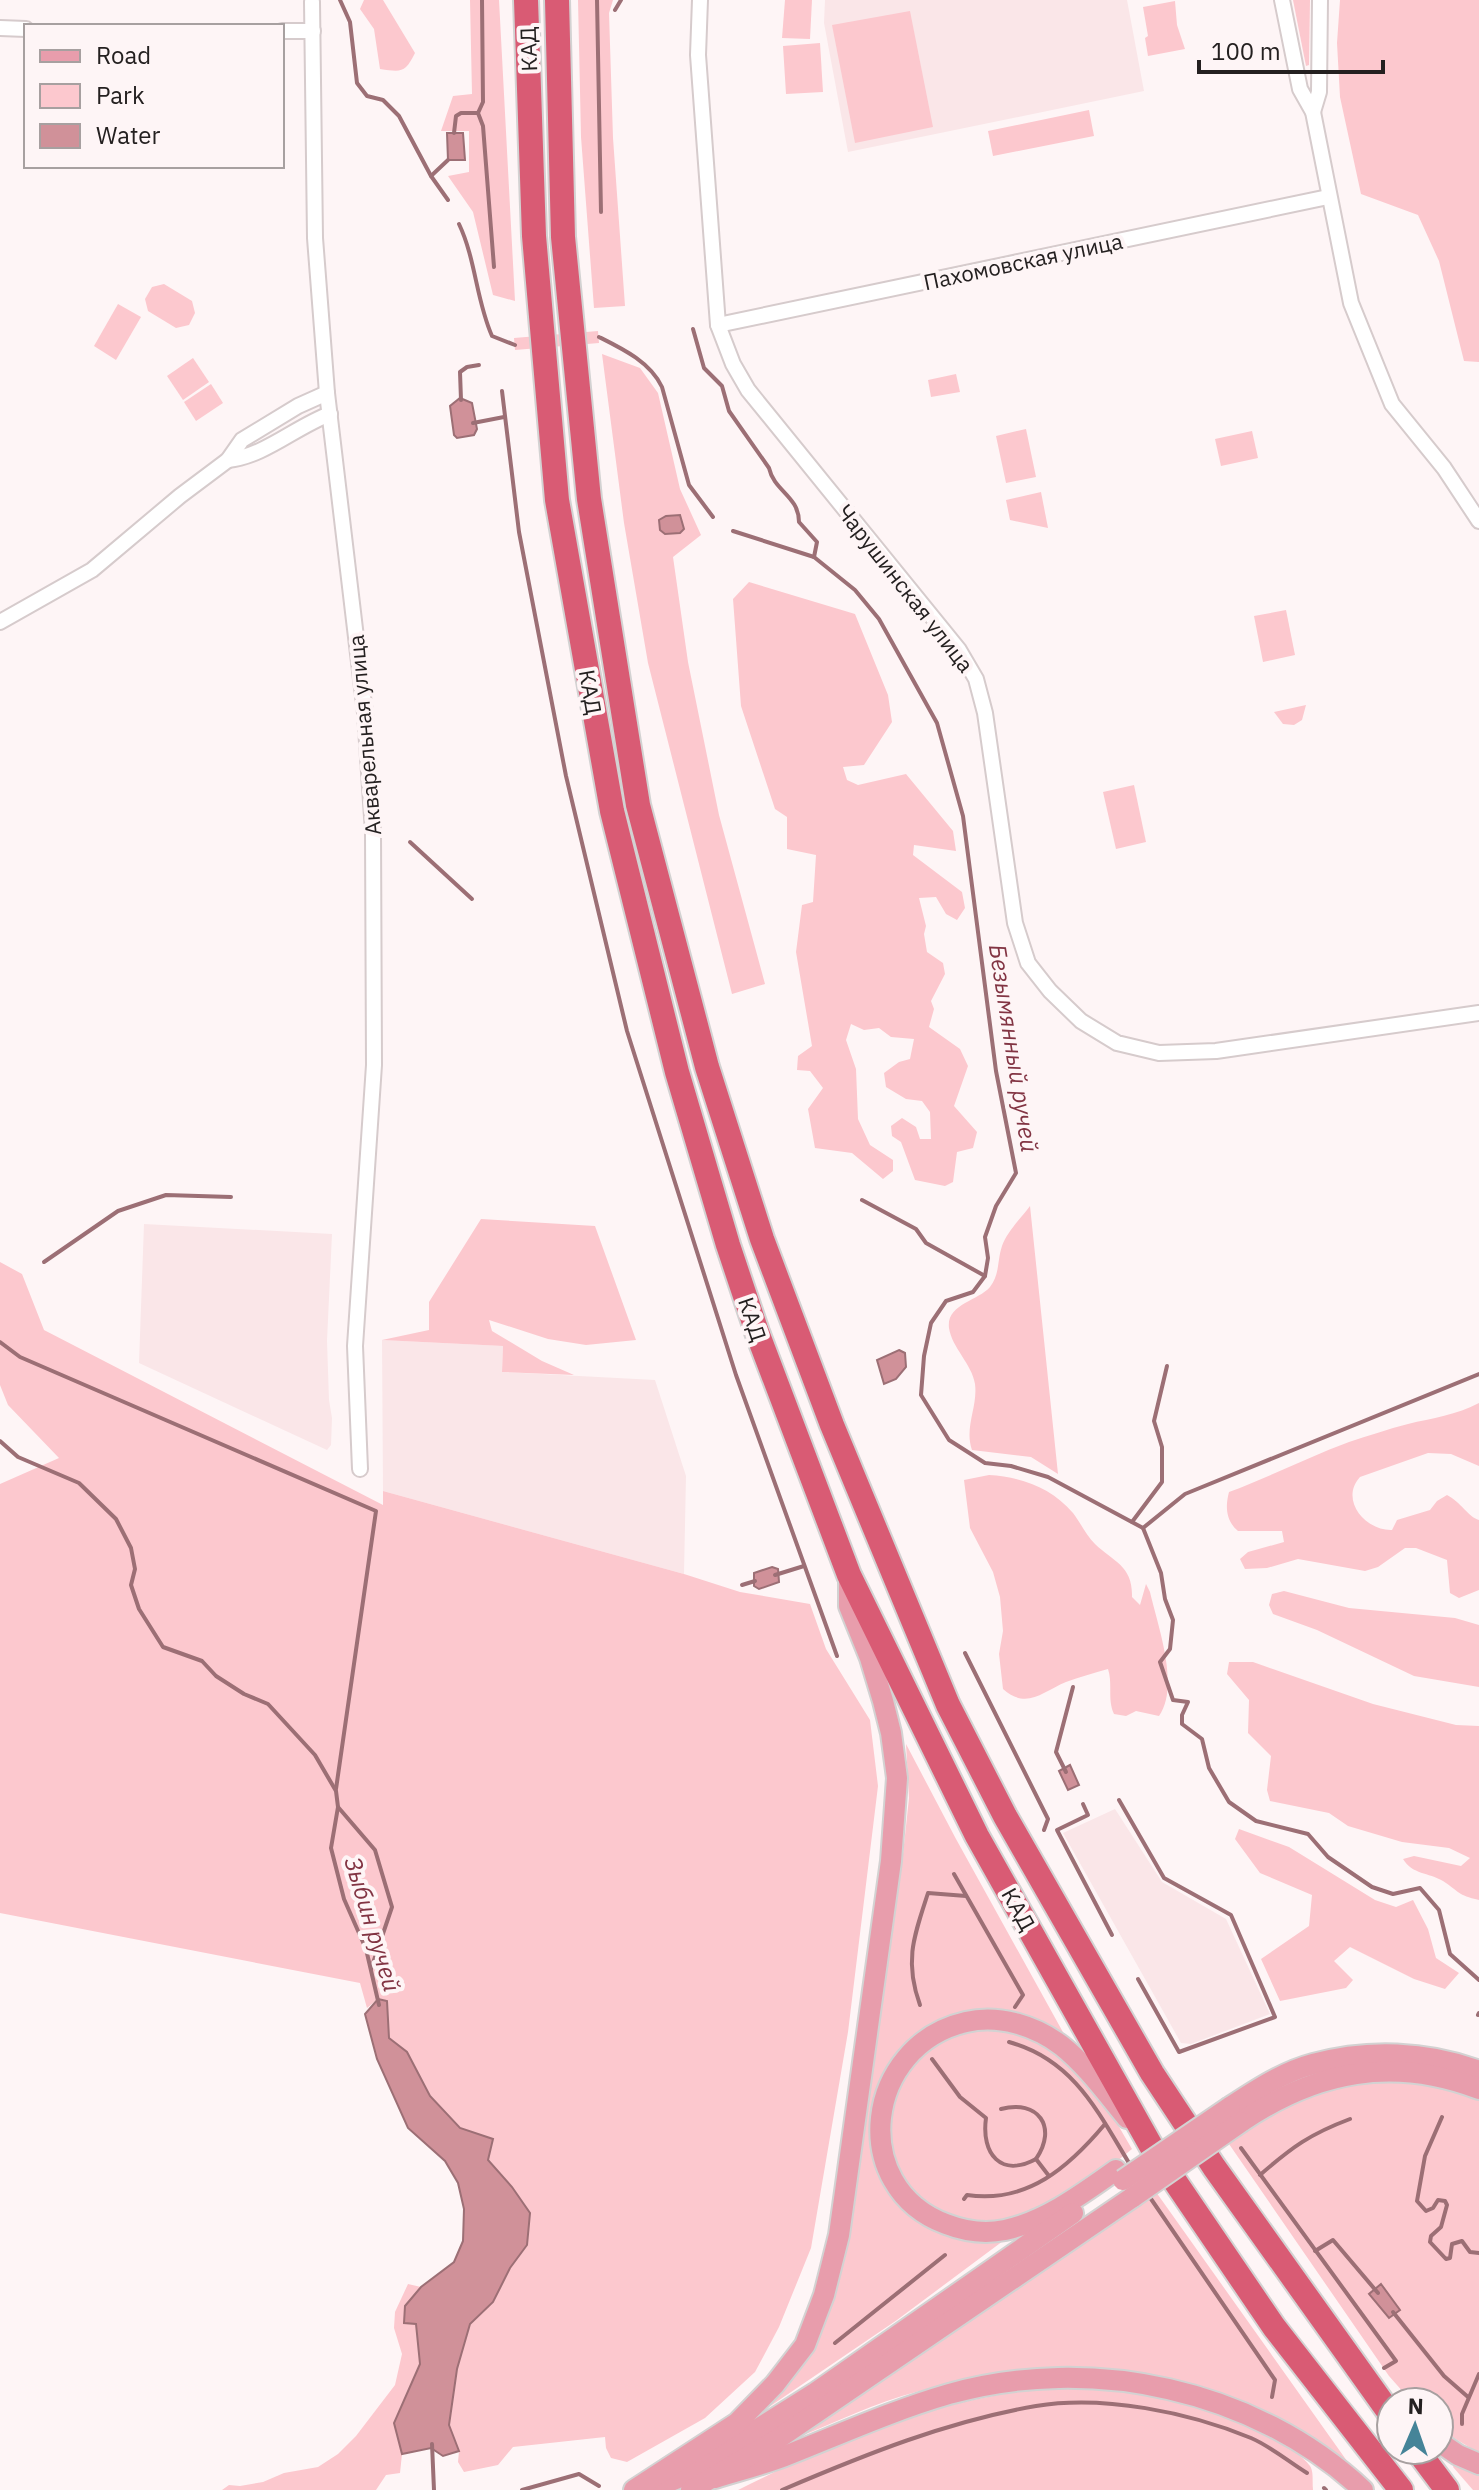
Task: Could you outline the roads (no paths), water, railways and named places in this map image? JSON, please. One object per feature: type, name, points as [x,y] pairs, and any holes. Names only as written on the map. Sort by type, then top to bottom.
[{"type":"highway","name":"КАД","points":[[526,0],[534,236],[557,500],[612,811],[677,1072],[757,1332],[849,1575],[977,1836],[1151,2146],[1274,2327],[1401,2490]]},
{"type":"highway","name":"КАД","points":[[557,0],[563,237],[587,484],[638,805],[707,1067],[762,1239],[832,1425],[948,1705],[1005,1816],[1152,2073],[1214,2167],[1375,2394]]},
{"type":"highway","points":[[1429,2466],[1447,2490]]},
{"type":"main road","points":[[634,2490],[737,2423],[775,2384],[805,2345],[824,2295],[839,2235],[891,1861],[897,1778],[883,1701],[849,1606],[849,1575]]},
{"type":"main road","points":[[1124,2182],[1032,2222],[1003,2230],[980,2232],[959,2229],[936,2220],[916,2208],[897,2186],[888,2167],[880,2136],[887,2089],[905,2057],[929,2036],[954,2024],[978,2019],[1004,2020],[1022,2025],[1062,2046],[1081,2063],[1151,2146]]},
{"type":"main road","points":[[648,2490],[683,2476],[815,2393],[1124,2182],[1236,2114],[1263,2085],[1311,2064],[1347,2056],[1381,2054],[1430,2057],[1479,2071]]},
{"type":"main road","points":[[691,2490],[776,2440],[1187,2136],[1316,2082],[1354,2074],[1417,2072],[1453,2079],[1479,2089]]},
{"type":"main road","points":[[1345,2354],[1380,2386]]},
{"type":"main road","points":[[715,2478],[788,2455],[862,2423],[952,2393],[1026,2381],[1106,2379],[1202,2396],[1240,2411],[1338,2467],[1363,2490]]},
{"type":"main road","points":[[1455,2453],[1479,2464]]},
{"type":"street","name":"Чарушинская улица","points":[[700,0],[698,55],[718,325],[733,364],[748,390],[959,650],[976,679],[987,725],[1015,923],[1028,963],[1050,991],[1081,1021],[1117,1043],[1159,1053],[1202,1052],[1479,1013]]},
{"type":"street","points":[[1282,0],[1300,89],[1313,112],[1351,303],[1392,404],[1444,468],[1479,521]]},
{"type":"street","points":[[1313,112],[1319,92],[1320,0]]},
{"type":"street","name":"Акварельная улица","points":[[312,2],[315,238],[327,393],[365,713],[373,832],[374,1065],[355,1346],[360,1469]]},
{"type":"street","points":[[0,28],[24,29]]},
{"type":"street","points":[[284,31],[313,31]]},
{"type":"street","name":"Пахомовская улица","points":[[718,325],[1328,197]]},
{"type":"street","points":[[0,622],[92,570],[228,460],[242,440],[298,406],[327,393]]},
{"type":"street","points":[[228,460],[251,455],[330,414]]},
{"type":"water","points":[[447,133],[463,133],[465,160],[448,160]]},
{"type":"water","points":[[460,398],[472,403],[477,429],[474,435],[457,438],[450,406]]},
{"type":"water","points":[[680,515],[684,529],[680,533],[665,534],[660,530],[659,520]]},
{"type":"water","points":[[899,1350],[905,1353],[906,1367],[896,1379],[884,1384],[877,1360]]},
{"type":"water","points":[[772,1567],[778,1569],[779,1582],[759,1589],[754,1586],[754,1573]]},
{"type":"water","points":[[1070,1765],[1079,1785],[1068,1790],[1059,1771]]},
{"type":"water","points":[[378,1999],[387,2001],[389,2038],[407,2052],[430,2096],[460,2128],[493,2139],[488,2160],[530,2213],[527,2245],[510,2268],[493,2302],[470,2324],[457,2369],[449,2425],[459,2451],[443,2456],[431,2448],[402,2454],[394,2423],[420,2364],[416,2324],[404,2323],[405,2306],[421,2287],[454,2262],[463,2241],[464,2209],[458,2183],[445,2161],[408,2128],[377,2059],[365,2014]]},
{"type":"water","points":[[1381,2284],[1400,2310],[1389,2318],[1369,2294]]},
{"type":"waterway","name":"Безымянный ручей","points":[[340,0],[350,22],[357,83],[367,96],[383,100],[399,116],[431,176],[448,200]]},
{"type":"waterway","points":[[482,0],[483,102],[478,113],[483,126],[494,267]]},
{"type":"waterway","points":[[597,0],[601,212]]},
{"type":"waterway","points":[[615,10],[621,0]]},
{"type":"waterway","points":[[454,133],[456,116],[478,113]]},
{"type":"waterway","points":[[431,176],[448,160]]},
{"type":"waterway","name":"Безымянный ручей","points":[[459,224],[492,336],[515,345]]},
{"type":"waterway","points":[[693,329],[704,368],[722,386],[729,411],[795,506],[799,522],[817,542],[814,557]]},
{"type":"waterway","name":"Безымянный ручей","points":[[599,337],[635,357],[657,378],[689,485],[713,517]]},
{"type":"waterway","points":[[461,400],[460,372],[479,365]]},
{"type":"waterway","points":[[502,391],[519,532],[566,776],[627,1031],[736,1375],[837,1656]]},
{"type":"waterway","points":[[473,423],[504,417]]},
{"type":"waterway","name":"Безымянный ручей","points":[[733,531],[814,557],[855,590],[879,619],[937,723],[963,816],[996,1071],[1016,1173],[996,1206],[985,1237],[988,1258],[985,1276],[973,1292],[946,1301],[931,1323],[921,1395],[949,1440],[985,1463],[1011,1466],[1048,1477],[1143,1528],[1161,1573],[1165,1599],[1173,1620],[1170,1649],[1160,1662],[1173,1700],[1188,1702],[1182,1724],[1202,1739],[1209,1768],[1229,1802],[1256,1821],[1308,1834],[1328,1857],[1372,1887],[1393,1894],[1420,1888],[1439,1910],[1450,1954],[1479,1980]]},
{"type":"waterway","points":[[410,842],[472,899]]},
{"type":"waterway","points":[[44,1262],[118,1211],[166,1195],[231,1197]]},
{"type":"waterway","points":[[862,1200],[916,1229],[926,1243],[985,1276]]},
{"type":"waterway","points":[[0,1342],[20,1357],[376,1511],[336,1789]]},
{"type":"waterway","points":[[1132,1522],[1162,1482],[1162,1447],[1154,1421],[1167,1366]]},
{"type":"waterway","points":[[1143,1528],[1185,1494],[1479,1374]]},
{"type":"waterway","name":"Зыбин ручей","points":[[0,1441],[18,1457],[79,1483],[116,1519],[131,1548],[135,1569],[131,1585],[139,1609],[163,1647],[202,1661],[216,1676],[244,1694],[268,1704],[315,1755],[336,1791],[338,1807],[331,1848],[344,1899],[366,1949],[379,2005]]},
{"type":"waterway","points":[[775,1575],[804,1566]]},
{"type":"waterway","points":[[742,1585],[755,1581]]},
{"type":"waterway","points":[[965,1653],[1048,1819],[1044,1830]]},
{"type":"waterway","points":[[1066,1772],[1056,1752],[1073,1687]]},
{"type":"waterway","points":[[1119,1800],[1164,1878],[1231,1915],[1275,2017],[1179,2052],[1138,1979]]},
{"type":"waterway","points":[[1083,1804],[1088,1815],[1057,1830],[1112,1935]]},
{"type":"waterway","points":[[338,1807],[375,1850],[392,1907],[371,1969]]},
{"type":"waterway","points":[[954,1874],[1023,1995],[1015,2007]]},
{"type":"waterway","points":[[920,2005],[912,1962],[915,1936],[928,1893],[966,1896]]},
{"type":"waterway","points":[[1009,2042],[1032,2050],[1068,2076],[1096,2109],[1132,2168]]},
{"type":"waterway","points":[[932,2059],[960,2097],[986,2118],[987,2142],[996,2159],[1013,2166],[1036,2159]]},
{"type":"waterway","points":[[1001,2109],[1025,2108],[1041,2118],[1045,2136],[1036,2159],[1049,2176]]},
{"type":"waterway","name":"Безымянный ручей","points":[[1442,2117],[1425,2156],[1417,2201],[1426,2211],[1433,2208],[1438,2200],[1445,2201],[1447,2205],[1441,2227],[1431,2236],[1430,2242],[1446,2259],[1450,2258],[1452,2244],[1462,2241],[1470,2252],[1479,2253]]},
{"type":"waterway","points":[[1260,2175],[1302,2142],[1350,2119]]},
{"type":"waterway","points":[[964,2199],[967,2195],[1009,2194],[1045,2179],[1077,2154],[1105,2124]]},
{"type":"waterway","points":[[1241,2148],[1396,2361],[1384,2368]]},
{"type":"waterway","points":[[1149,2196],[1275,2380],[1272,2397]]},
{"type":"waterway","points":[[1315,2251],[1333,2240],[1378,2293]]},
{"type":"waterway","points":[[835,2343],[945,2255]]},
{"type":"waterway","points":[[1393,2312],[1444,2376],[1468,2397]]},
{"type":"waterway","name":"Безымянный ручей","points":[[1462,2424],[1462,2414],[1479,2374]]},
{"type":"waterway","points":[[782,2490],[939,2430],[1003,2412],[1062,2403],[1117,2404],[1200,2420],[1258,2441],[1307,2473]]},
{"type":"waterway","name":"Зыбин ручей","points":[[432,2444],[434,2490]]},
{"type":"waterway","points":[[522,2490],[579,2474],[599,2486]]}]
